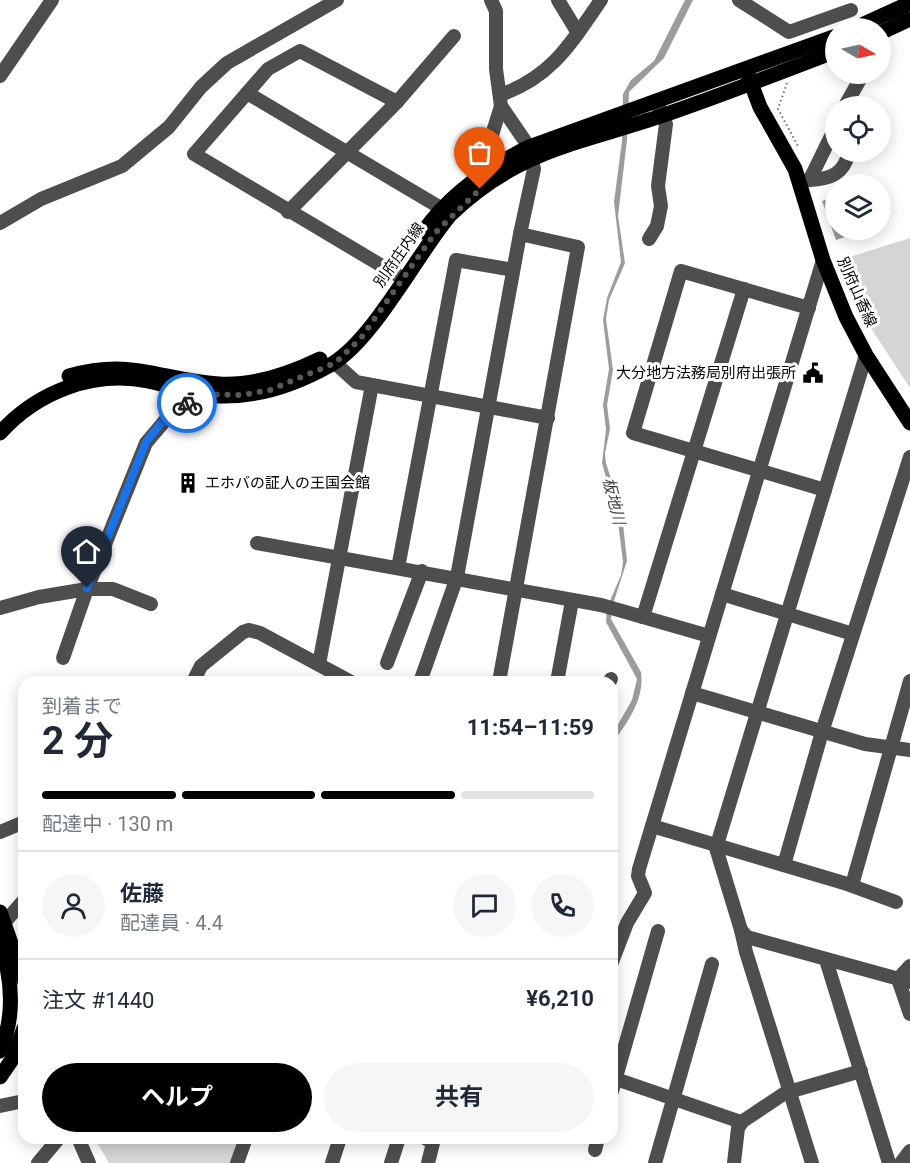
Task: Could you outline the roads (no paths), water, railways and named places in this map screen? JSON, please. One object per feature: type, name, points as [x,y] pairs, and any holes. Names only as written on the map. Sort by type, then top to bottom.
[{"type":"main road","points":[[878,18],[910,3]]},
{"type":"main road","points":[[891,28],[910,19]]},
{"type":"main road","name":"別府庄内線","points":[[748,76],[825,41]]},
{"type":"main road","name":"別府庄内線","points":[[0,417],[35,391],[88,371],[137,369],[221,384],[254,381],[290,372],[328,355],[341,344],[399,276],[447,211],[487,170],[531,152],[748,76],[825,54]]},
{"type":"main road","name":"別府山香線","points":[[748,76],[760,107],[804,182],[823,260],[846,317],[910,423]]},
{"type":"main road","name":"別府庄内線","points":[[447,211],[531,152]]},
{"type":"main road","name":"別府庄内線","points":[[0,433],[23,411],[37,402],[80,383],[135,379],[201,394],[242,395],[270,390],[335,363],[361,338],[399,276]]},
{"type":"main road","points":[[2,917],[18,963]]},
{"type":"main road","points":[[0,941],[11,989],[9,1056]]},
{"type":"main road","points":[[0,1077],[18,1039]]},
{"type":"street","points":[[0,76],[52,0]]},
{"type":"street","points":[[0,223],[49,195],[122,165],[169,127],[201,87],[226,63],[337,0]]},
{"type":"street","points":[[487,170],[487,151],[500,100],[496,69],[496,11],[491,0]]},
{"type":"street","points":[[558,0],[578,33]]},
{"type":"street","points":[[500,100],[554,64],[601,0]]},
{"type":"street","points":[[739,0],[789,32],[852,5]]},
{"type":"street","points":[[288,212],[397,102],[454,36]]},
{"type":"street","points":[[397,102],[300,51],[268,69],[194,154],[399,276]]},
{"type":"street","points":[[247,93],[349,151],[447,211]]},
{"type":"street","points":[[422,676],[457,577],[513,270],[534,169],[531,152],[500,100]]},
{"type":"street","points":[[650,239],[657,226],[661,207],[658,186],[666,124],[660,108]]},
{"type":"street","points":[[804,182],[825,145]]},
{"type":"street","points":[[804,182],[837,174],[847,162]]},
{"type":"street","points":[[500,676],[578,247],[520,234]]},
{"type":"street","points":[[398,568],[456,260],[513,270]]},
{"type":"street","points":[[618,946],[627,923],[645,893],[638,874],[823,260]]},
{"type":"street","points":[[809,308],[681,271],[633,433],[825,490]]},
{"type":"street","points":[[643,617],[744,289]]},
{"type":"street","points":[[812,1163],[717,855],[717,844],[867,355]]},
{"type":"street","points":[[335,363],[356,382],[548,418]]},
{"type":"street","points":[[319,664],[372,385]]},
{"type":"street","points":[[63,658],[87,588],[146,442],[168,417],[201,394]]},
{"type":"street","points":[[784,865],[822,732],[910,457]]},
{"type":"street","points":[[257,543],[457,577],[601,605],[710,636]]},
{"type":"street","points":[[387,663],[422,572]]},
{"type":"street","points":[[0,608],[39,597],[87,588],[113,589],[151,604]]},
{"type":"street","points":[[722,594],[853,634]]},
{"type":"street","points":[[558,676],[572,601]]},
{"type":"street","points":[[197,676],[205,662],[246,631],[260,633],[340,676]]},
{"type":"street","points":[[852,885],[910,681]]},
{"type":"street","points":[[692,693],[822,732],[890,748],[910,750]]},
{"type":"street","points":[[0,832],[18,824]]},
{"type":"street","points":[[652,826],[852,885],[897,902]]},
{"type":"street","points":[[2,917],[18,905]]},
{"type":"street","points":[[741,930],[751,940],[904,980]]},
{"type":"street","points":[[618,1071],[658,931]]},
{"type":"street","points":[[826,960],[889,1163]]},
{"type":"street","points":[[655,1163],[712,964]]},
{"type":"street","points":[[910,966],[904,980],[910,1014]]},
{"type":"street","points":[[734,1163],[741,1122],[790,1092],[861,1071]]},
{"type":"street","points":[[618,1086],[674,1099],[741,1122]]},
{"type":"street","points":[[0,1106],[18,1102]]},
{"type":"street","points":[[38,1163],[54,1144]]},
{"type":"street","points":[[81,1144],[89,1163]]},
{"type":"street","points":[[237,1163],[244,1144]]},
{"type":"street","points":[[332,1163],[338,1144]]},
{"type":"street","points":[[391,1163],[397,1144]]},
{"type":"street","points":[[428,1163],[434,1148],[433,1144]]},
{"type":"street","points":[[901,1163],[910,1151]]},
{"type":"water","name":"板地川","points":[[685,0],[693,0],[664,58],[629,92],[627,140],[618,216],[625,263],[609,300],[606,319],[613,370],[607,405],[610,429],[605,453],[622,514],[627,561],[613,604],[611,619],[641,672],[642,682],[634,710],[618,735],[618,724],[632,700],[637,679],[606,622],[607,608],[621,575],[623,562],[618,522],[602,463],[606,429],[603,405],[609,369],[603,320],[607,298],[621,262],[614,202],[622,141],[623,94],[631,80],[654,61]]},
{"type":"place","name":"大分地方法務局別府出張所","points":[[813,373]]},
{"type":"place","name":"エホバの証人の王国会館","points":[[188,483]]}]
